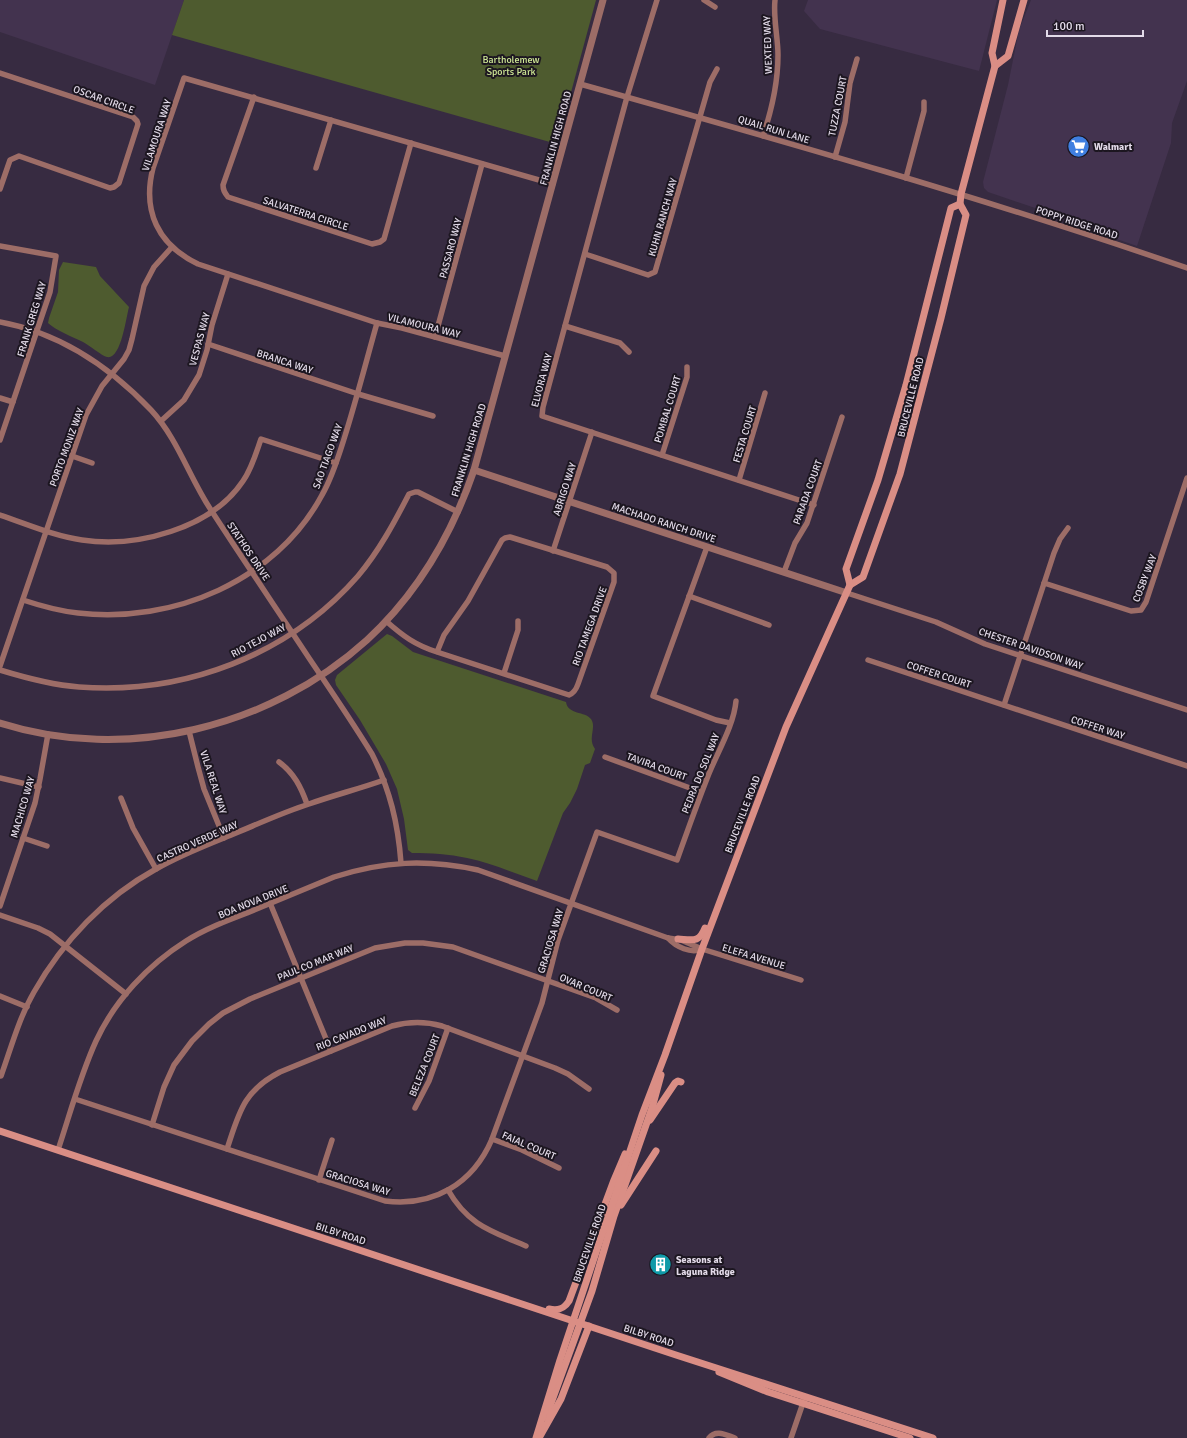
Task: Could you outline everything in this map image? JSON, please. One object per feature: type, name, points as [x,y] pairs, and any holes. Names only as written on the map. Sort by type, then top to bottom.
[{"type":"main road","name":"BRUCEVILLE ROAD","points":[[850,585],[863,577],[900,474],[916,418],[966,215],[960,204],[961,194],[995,66],[992,53],[1003,0]]},
{"type":"main road","points":[[995,66],[1008,56],[1024,0]]},
{"type":"main road","name":"BRUCEVILLE ROAD","points":[[537,1438],[573,1320],[648,1097],[665,1055],[712,921],[786,727],[850,585],[846,569],[878,480],[904,392],[951,208],[960,204]]},
{"type":"main road","points":[[678,939],[698,939],[702,936],[707,924],[712,921]]},
{"type":"main road","name":"BRUCEVILLE ROAD","points":[[537,1438],[597,1277],[614,1216],[657,1092],[665,1055]]},
{"type":"main road","points":[[645,1129],[675,1083],[678,1081],[681,1082]]},
{"type":"main road","name":"BILBY ROAD","points":[[0,1131],[676,1355],[932,1438]]},
{"type":"main road","points":[[537,1308],[554,1310],[560,1309],[566,1306],[569,1301],[618,1169],[633,1143]]},
{"type":"main road","points":[[614,1216],[656,1151]]},
{"type":"main road","points":[[537,1438],[561,1399],[588,1326]]},
{"type":"main road","name":"BILBY ROAD","points":[[676,1355],[751,1385],[910,1438]]},
{"type":"street","name":"FRANKLIN HIGH ROAD","points":[[0,723],[48,734],[86,739],[114,739],[161,736],[189,731],[233,719],[282,698],[321,675],[367,640],[404,600],[427,570],[441,546],[458,512],[474,470],[603,0]]},
{"type":"street","name":"ELVORA WAY","points":[[657,0],[627,97],[543,407],[542,416],[550,420],[592,432],[814,505]]},
{"type":"street","points":[[704,0],[715,7]]},
{"type":"street","name":"WEXTED WAY","points":[[763,136],[771,113],[777,77],[778,56],[775,0]]},
{"type":"street","name":"TUZZA COURT","points":[[835,157],[845,122],[850,83],[857,59]]},
{"type":"street","points":[[699,118],[710,82],[717,69]]},
{"type":"street","name":"OSCAR CIRCLE","points":[[0,73],[133,117],[138,124],[119,182],[114,187],[110,188],[19,156],[10,160],[0,189]]},
{"type":"street","name":"VILAMOURA WAY","points":[[505,356],[377,323],[187,259],[172,247],[161,234],[155,222],[150,206],[149,193],[153,168],[184,78],[553,184]]},
{"type":"street","name":"QUAIL RUN LANE","points":[[580,84],[961,194]]},
{"type":"street","name":"SALVATERRA CIRCLE","points":[[254,98],[223,185],[223,190],[228,197],[372,244],[380,242],[384,239],[411,143]]},
{"type":"street","points":[[906,178],[924,111],[924,102]]},
{"type":"street","name":"KUHN RANCH WAY","points":[[584,254],[648,275],[655,272],[699,118]]},
{"type":"street","points":[[316,168],[331,120]]},
{"type":"street","name":"PASSARO WAY","points":[[435,337],[482,164]]},
{"type":"street","name":"POPPY RIDGE ROAD","points":[[961,194],[1187,268]]},
{"type":"street","name":"FRANK GREG WAY","points":[[0,246],[56,256],[50,292],[0,440]]},
{"type":"street","name":"PORTO MONIZ WAY","points":[[0,666],[84,420],[94,400],[129,350],[141,298],[148,278],[158,262],[172,247]]},
{"type":"street","name":"VESPAS WAY","points":[[161,421],[174,410],[192,388],[203,365],[212,325],[228,274]]},
{"type":"street","name":"STATHOS DRIVE","points":[[0,322],[37,331],[77,349],[112,374],[161,421],[176,444],[196,486],[211,511],[372,754],[384,780],[395,815],[399,836],[401,862]]},
{"type":"street","name":"SAO TIAGO WAY","points":[[22,600],[78,613],[124,615],[146,612],[183,604],[205,597],[252,572],[282,549],[296,534],[323,495],[336,463],[358,394],[377,323]]},
{"type":"street","points":[[565,326],[620,343],[629,352]]},
{"type":"street","name":"BRANCA WAY","points":[[208,344],[358,394],[433,416]]},
{"type":"street","name":"POMBAL COURT","points":[[662,455],[687,377],[687,367]]},
{"type":"street","name":"FESTA COURT","points":[[739,480],[765,393]]},
{"type":"street","points":[[0,398],[13,402]]},
{"type":"street","name":"PARADA COURT","points":[[784,572],[790,555],[807,523],[814,505],[842,417]]},
{"type":"street","name":"ABRIGO WAY","points":[[553,551],[592,432]]},
{"type":"street","points":[[0,515],[62,536],[94,541],[120,542],[139,540],[171,532],[189,524],[224,502],[243,482],[252,466],[261,439],[336,463]]},
{"type":"street","points":[[72,456],[92,463]]},
{"type":"street","name":"MACHADO RANCH DRIVE","points":[[474,470],[847,593]]},
{"type":"street","name":"COSBY WAY","points":[[1044,583],[1131,611],[1141,610],[1146,602],[1187,478]]},
{"type":"street","name":"RIO TEJO WAY","points":[[0,670],[36,680],[79,687],[116,688],[148,686],[182,680],[223,668],[247,658],[292,633],[330,604],[358,575],[389,532],[409,494],[418,492],[458,512]]},
{"type":"street","points":[[1004,705],[1057,546],[1068,528]]},
{"type":"street","name":"RIO TAMEGA DRIVE","points":[[386,621],[403,636],[418,645],[437,652],[569,694],[573,693],[575,690],[614,582],[614,573],[607,567],[510,537],[505,538],[502,540],[468,601],[444,635],[437,652]]},
{"type":"street","name":"PEDRA DO SOL WAY","points":[[571,903],[597,832],[677,860],[702,792],[730,723],[716,720],[653,696],[707,547]]},
{"type":"street","name":"CHESTER DAVIDSON WAY","points":[[847,593],[936,622],[985,644],[1187,710]]},
{"type":"street","points":[[689,596],[769,625]]},
{"type":"street","points":[[504,673],[518,630],[518,621]]},
{"type":"street","name":"COFFER COURT","points":[[868,660],[1004,705]]},
{"type":"street","points":[[730,723],[736,701]]},
{"type":"street","name":"COFFER WAY","points":[[1004,705],[1187,766]]},
{"type":"street","name":"VILA REAL WAY","points":[[189,731],[204,789],[224,838]]},
{"type":"street","name":"MACHICO WAY","points":[[0,906],[39,787],[48,734]]},
{"type":"street","name":"TAVIRA COURT","points":[[605,756],[702,792]]},
{"type":"street","points":[[279,762],[293,775],[299,784],[307,804]]},
{"type":"street","points":[[0,778],[39,787]]},
{"type":"street","name":"CASTRO VERDE WAY","points":[[0,1076],[17,1028],[46,971],[82,926],[101,908],[125,889],[176,858],[307,804],[384,780]]},
{"type":"street","points":[[121,798],[133,828],[156,869]]},
{"type":"street","points":[[23,838],[47,846]]},
{"type":"street","name":"BOA NOVA DRIVE","points":[[58,1150],[96,1041],[114,1010],[141,977],[157,962],[186,941],[219,924],[334,877],[374,866],[401,862],[443,864],[478,870],[571,903]]},
{"type":"street","points":[[270,903],[331,1051]]},
{"type":"street","name":"ELEFA AVENUE","points":[[571,903],[668,938],[678,939],[702,949],[801,980]]},
{"type":"street","name":"GRACIOSA WAY","points":[[75,1099],[371,1197],[394,1202],[417,1201],[431,1198],[448,1190],[473,1170],[482,1159],[492,1139],[542,1003],[558,940],[571,903]]},
{"type":"street","points":[[0,915],[38,928],[50,934],[66,945],[126,994]]},
{"type":"street","name":"ELEFA AVENUE","points":[[668,938],[674,944],[689,950],[696,951],[702,949]]},
{"type":"street","name":"PAUL CO MAR WAY","points":[[152,1124],[164,1087],[184,1050],[200,1032],[223,1013],[301,978],[375,948],[393,944],[441,944],[464,950],[547,980]]},
{"type":"street","name":"OVAR COURT","points":[[547,980],[596,998],[617,1010]]},
{"type":"street","points":[[0,996],[27,1007]]},
{"type":"street","name":"RIO CAVADO WAY","points":[[227,1150],[244,1103],[256,1087],[269,1077],[392,1026],[408,1022],[431,1023],[448,1028],[568,1074],[589,1089]]},
{"type":"street","name":"BELEZA COURT","points":[[415,1108],[429,1081],[448,1028]]},
{"type":"street","name":"FAIAL COURT","points":[[492,1139],[522,1150],[559,1168]]},
{"type":"street","points":[[319,1180],[332,1140]]},
{"type":"street","points":[[448,1190],[462,1211],[479,1225],[526,1246]]},
{"type":"street","points":[[791,1438],[805,1396]]},
{"type":"street","points":[[709,1438],[713,1434],[717,1433],[735,1438]]},
{"type":"shaded area","points":[[0,0],[184,0],[155,85],[0,32]]},
{"type":"shaded area","points":[[808,0],[997,0],[979,71],[820,29],[804,11]]},
{"type":"shaded area","points":[[1031,0],[1187,0],[1187,81],[1172,123],[1171,143],[1137,246],[1070,223],[1044,211],[988,192],[984,188],[983,182],[1008,85],[1019,30]]},
{"type":"green space","name":"Bartholemew Sports Park","points":[[184,0],[596,0],[557,144],[172,35]]},
{"type":"green space","points":[[63,262],[96,267],[100,276],[129,307],[122,337],[116,352],[112,356],[107,357],[99,353],[86,343],[60,331],[48,323],[58,292],[59,270]]},
{"type":"green space","points":[[387,634],[392,636],[413,652],[566,702],[570,709],[585,715],[593,722],[592,741],[595,749],[590,763],[585,765],[577,789],[570,803],[563,813],[537,881],[476,860],[447,855],[412,853],[408,850],[404,819],[397,789],[386,764],[360,720],[336,685],[335,680],[337,675]]},
{"type":"place","name":"Walmart","points":[[1078,146]]},
{"type":"place","name":"Seasons at Laguna Ridge","points":[[660,1265]]}]
